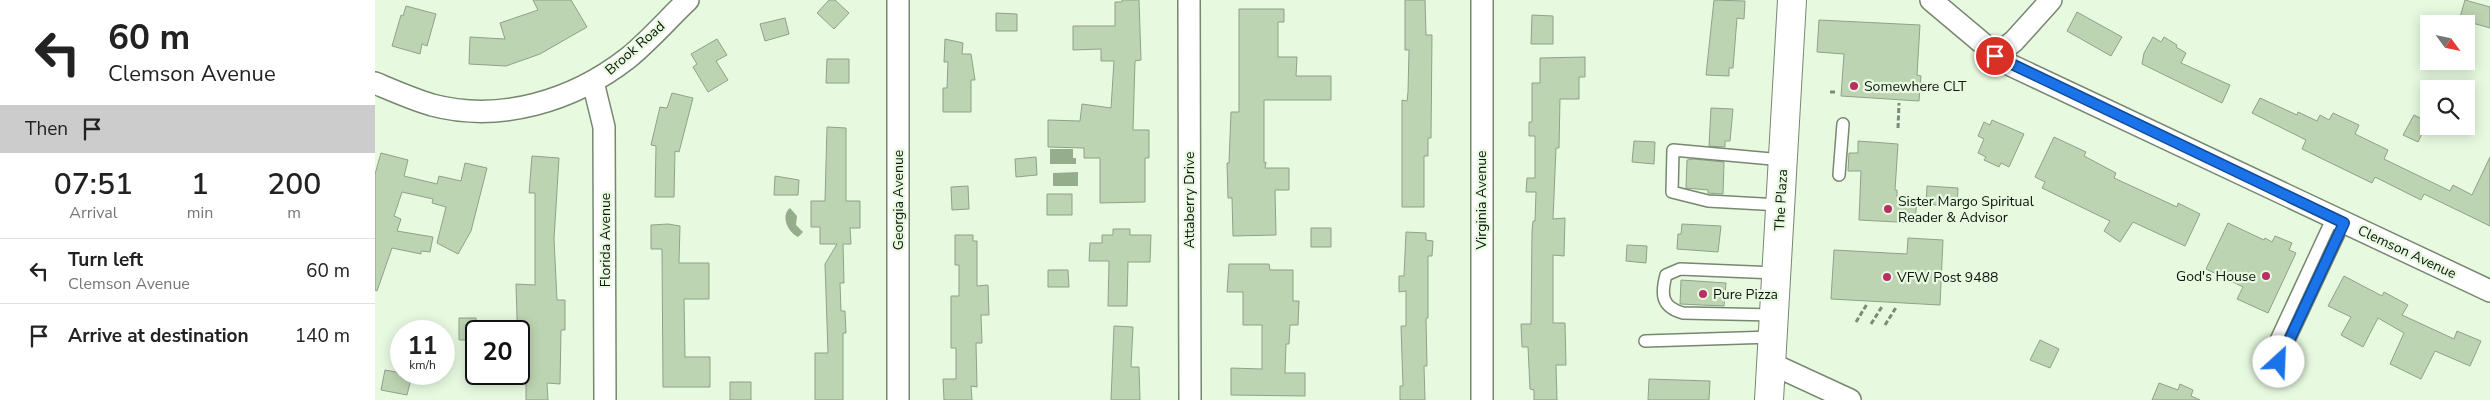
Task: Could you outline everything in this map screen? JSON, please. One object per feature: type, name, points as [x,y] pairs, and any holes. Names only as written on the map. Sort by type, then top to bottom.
[{"type":"main road","name":"The Plaza","points":[[1769,400],[1792,0]]},
{"type":"street","name":"Brook Road","points":[[375,83],[433,105],[476,111],[526,107],[572,93],[593,82],[629,57],[688,0]]},
{"type":"street","name":"Georgia Avenue","points":[[898,0],[898,400]]},
{"type":"street","name":"Attaberry Drive","points":[[1189,0],[1189,400]]},
{"type":"street","name":"Virginia Avenue","points":[[1482,0],[1482,400]]},
{"type":"street","name":"Clemson Avenue","points":[[1931,0],[1995,56],[2490,291]]},
{"type":"street","points":[[1995,56],[2014,41],[2051,0]]},
{"type":"street","name":"Florida Avenue","points":[[593,82],[604,127],[605,400]]},
{"type":"street","points":[[1772,339],[1850,400]]},
{"type":"lane","points":[[1839,175],[1843,124]]},
{"type":"lane","points":[[1781,205],[1708,201],[1672,192],[1673,150],[1783,160]]},
{"type":"lane","points":[[2268,357],[2338,220]]},
{"type":"lane","points":[[2279,362],[2338,220]]},
{"type":"lane","points":[[1772,339],[1675,311],[1667,305],[1662,291],[1666,275],[1680,269],[1776,272]]},
{"type":"lane","points":[[1645,341],[1772,339]]},
{"type":"path","points":[[1897,128],[1899,103]]},
{"type":"path","points":[[1856,322],[1867,304]]},
{"type":"path","points":[[1871,324],[1883,305]]},
{"type":"path","points":[[1885,325],[1897,306]]},
{"type":"shaded area","points":[[1050,149],[1073,149],[1073,158],[1076,158],[1076,164],[1050,164]]},
{"type":"shaded area","points":[[1078,172],[1078,186],[1053,186],[1053,173]]},
{"type":"shaded area","points":[[790,208],[797,216],[796,225],[803,232],[798,237],[788,228],[785,219]]},
{"type":"building","points":[[533,0],[571,0],[587,27],[540,54],[506,66],[469,64],[470,37],[505,39],[500,23],[538,10]]},
{"type":"building","points":[[829,0],[835,0],[849,13],[834,29],[817,13]]},
{"type":"building","points":[[1122,0],[1139,0],[1141,60],[1135,61],[1133,130],[1149,130],[1149,158],[1145,158],[1145,202],[1100,203],[1100,158],[1084,158],[1084,148],[1048,147],[1048,120],[1080,121],[1082,104],[1111,108],[1114,61],[1101,61],[1101,49],[1073,50],[1073,26],[1115,26],[1115,2],[1122,2]]},
{"type":"building","points":[[1405,0],[1425,0],[1426,35],[1432,35],[1431,138],[1428,138],[1428,156],[1424,156],[1424,207],[1402,207],[1402,100],[1407,101],[1409,50],[1405,50]]},
{"type":"building","points":[[1714,0],[1745,1],[1744,19],[1737,18],[1733,68],[1729,68],[1729,76],[1706,75]]},
{"type":"building","points":[[2465,0],[2490,7],[2490,28],[2475,24],[2475,15],[2461,15]]},
{"type":"building","points":[[406,6],[436,14],[427,46],[422,44],[420,54],[392,46],[401,15],[403,16]]},
{"type":"building","points":[[1239,9],[1284,9],[1284,22],[1278,22],[1278,57],[1297,57],[1296,76],[1331,76],[1331,100],[1264,100],[1265,168],[1289,168],[1289,190],[1275,190],[1276,235],[1233,236],[1232,198],[1228,198],[1227,163],[1229,163],[1231,112],[1239,112]]},
{"type":"building","points":[[2077,12],[2122,37],[2111,56],[2067,31]]},
{"type":"building","points":[[996,13],[1017,14],[1017,31],[996,31]]},
{"type":"building","points":[[1532,15],[1553,16],[1553,44],[1531,44]]},
{"type":"building","points":[[785,18],[789,34],[765,41],[760,24]]},
{"type":"building","points":[[1819,20],[1920,25],[1917,75],[1921,76],[1919,101],[1841,96],[1844,54],[1817,52]]},
{"type":"building","points":[[2153,37],[2161,42],[2164,37],[2186,53],[2181,63],[2230,85],[2222,103],[2142,64],[2144,53]]},
{"type":"building","points":[[717,39],[727,55],[716,61],[728,80],[708,92],[693,67],[697,64],[691,54]]},
{"type":"building","points":[[945,39],[963,43],[962,54],[971,54],[975,80],[971,80],[971,112],[943,112],[943,88],[947,88],[948,62],[944,62]]},
{"type":"building","points":[[1585,57],[1585,77],[1579,77],[1579,99],[1560,99],[1559,148],[1556,148],[1553,219],[1565,218],[1564,256],[1553,255],[1553,323],[1565,323],[1566,365],[1556,365],[1557,400],[1534,400],[1534,390],[1530,389],[1528,347],[1522,347],[1521,324],[1531,324],[1532,232],[1533,221],[1535,221],[1536,192],[1526,192],[1527,178],[1535,178],[1535,136],[1529,136],[1529,122],[1532,122],[1532,83],[1540,83],[1540,58]]},
{"type":"building","points":[[827,59],[849,59],[849,83],[826,83]]},
{"type":"building","points":[[672,93],[693,98],[679,152],[675,151],[674,197],[655,197],[656,146],[651,145],[660,107],[667,108]]},
{"type":"building","points":[[2260,98],[2297,115],[2298,112],[2317,121],[2320,115],[2329,120],[2333,113],[2359,125],[2355,134],[2388,150],[2384,159],[2450,191],[2453,185],[2472,195],[2490,157],[2490,226],[2424,194],[2421,200],[2375,177],[2372,183],[2302,149],[2306,140],[2252,113]]},
{"type":"building","points":[[1711,108],[1733,109],[1730,141],[1725,141],[1725,147],[1709,146]]},
{"type":"building","points":[[2414,115],[2420,118],[2422,135],[2418,142],[2403,135]]},
{"type":"building","points":[[1992,120],[2024,134],[2009,167],[2001,163],[1999,167],[1984,160],[1986,157],[1978,153],[1984,139],[1978,136],[1984,122],[1990,125]]},
{"type":"building","points":[[827,127],[846,128],[846,201],[860,201],[860,228],[850,228],[851,244],[843,244],[844,283],[840,283],[841,311],[845,311],[846,333],[843,333],[843,400],[815,400],[815,353],[828,353],[825,264],[837,244],[820,244],[820,227],[811,227],[811,201],[825,201]]},
{"type":"building","points":[[2054,137],[2086,152],[2084,156],[2116,173],[2114,178],[2177,207],[2178,203],[2200,214],[2185,246],[2133,222],[2120,242],[2104,231],[2110,221],[2042,188],[2045,182],[2035,177]]},
{"type":"building","points":[[1634,141],[1655,142],[1654,164],[1632,162]]},
{"type":"building","points":[[1858,141],[1898,144],[1895,190],[1897,190],[1897,197],[1917,198],[1915,223],[1859,220],[1861,171],[1848,171],[1849,153],[1858,153]]},
{"type":"building","points":[[381,153],[408,160],[404,176],[437,184],[439,176],[461,181],[465,163],[487,168],[471,231],[458,254],[437,243],[446,207],[432,203],[433,199],[402,192],[394,216],[401,219],[397,231],[433,237],[430,252],[421,251],[421,254],[392,248],[377,291],[375,290],[375,174]]},
{"type":"building","points":[[532,156],[559,158],[554,239],[557,300],[565,300],[565,330],[561,330],[560,384],[547,383],[548,400],[526,400],[526,385],[530,385],[530,320],[517,320],[516,284],[535,285],[535,193],[529,193]]},
{"type":"building","points":[[1036,157],[1037,175],[1016,177],[1015,159]]},
{"type":"building","points":[[1687,160],[1724,162],[1723,194],[1708,193],[1708,190],[1686,188]]},
{"type":"building","points":[[775,176],[799,180],[798,195],[774,195]]},
{"type":"building","points":[[968,186],[969,209],[952,210],[951,187]]},
{"type":"building","points":[[1927,186],[1958,188],[1957,207],[1926,204]]},
{"type":"building","points":[[1047,194],[1072,194],[1072,215],[1047,215]]},
{"type":"building","points":[[2228,223],[2264,240],[2265,238],[2272,242],[2275,236],[2292,243],[2289,250],[2296,253],[2268,313],[2237,299],[2243,287],[2206,269]]},
{"type":"building","points":[[668,224],[680,226],[679,263],[709,263],[709,299],[684,299],[685,357],[710,357],[710,387],[663,387],[662,249],[651,249],[651,225]]},
{"type":"building","points":[[1682,224],[1721,226],[1718,252],[1677,249],[1678,234],[1681,234]]},
{"type":"building","points":[[1311,228],[1331,228],[1331,247],[1311,247]]},
{"type":"building","points":[[1113,229],[1130,229],[1130,235],[1151,235],[1150,262],[1128,262],[1127,306],[1108,306],[1109,261],[1089,261],[1090,243],[1102,243],[1102,235],[1113,235]]},
{"type":"building","points":[[1406,232],[1426,233],[1426,240],[1433,241],[1432,256],[1428,256],[1427,366],[1424,366],[1425,400],[1400,400],[1400,386],[1403,386],[1401,326],[1406,326],[1406,291],[1399,292],[1399,276],[1404,276]]},
{"type":"building","points":[[955,235],[973,235],[973,241],[977,241],[977,286],[988,285],[989,315],[981,315],[982,343],[976,343],[977,387],[971,386],[972,400],[944,400],[943,379],[956,379],[956,348],[951,348],[951,296],[959,296],[959,265],[955,265]]},
{"type":"building","name":"VFW Post 9488","points":[[1908,238],[1943,240],[1940,305],[1831,299],[1834,250],[1907,254]]},
{"type":"building","points":[[1627,245],[1647,246],[1646,263],[1626,261]]},
{"type":"building","points":[[1229,264],[1269,264],[1270,270],[1293,270],[1293,301],[1299,301],[1298,325],[1290,325],[1289,344],[1286,344],[1285,373],[1305,373],[1305,396],[1231,395],[1231,368],[1262,369],[1262,325],[1243,325],[1243,292],[1227,292]]},
{"type":"building","points":[[1048,270],[1068,270],[1069,287],[1048,287]]},
{"type":"building","points":[[2344,276],[2382,296],[2384,292],[2408,305],[2402,315],[2454,339],[2457,331],[2481,341],[2470,366],[2435,351],[2421,379],[2390,364],[2404,333],[2378,318],[2363,347],[2341,335],[2351,317],[2328,306]]},
{"type":"building","name":"Pure Pizza","points":[[1681,280],[1726,283],[1724,306],[1680,304]]},
{"type":"building","points":[[459,318],[476,318],[476,320],[465,320],[465,340],[459,340]]},
{"type":"building","points":[[1114,326],[1133,327],[1131,367],[1139,367],[1140,400],[1111,400]]},
{"type":"building","points":[[2040,340],[2059,349],[2050,368],[2030,360]]},
{"type":"building","points":[[385,370],[390,371],[390,385],[410,385],[407,395],[381,390]]},
{"type":"building","points":[[1649,379],[1710,381],[1709,400],[1648,400]]},
{"type":"building","points":[[730,382],[751,382],[751,400],[730,400]]},
{"type":"building","points":[[2159,383],[2178,390],[2180,384],[2193,390],[2191,396],[2200,400],[2152,400]]},
{"type":"place","name":"Somewhere CLT","points":[[1854,86]]},
{"type":"place","name":"Sister Margo Spiritual Reader & Advisor","points":[[1888,209]]},
{"type":"place","name":"God's House","points":[[2266,276]]},
{"type":"place","name":"VFW Post 9488","points":[[1887,277]]},
{"type":"place","name":"Pure Pizza","points":[[1703,294]]},
{"type":"route","points":[[1995,56],[2006,63],[2344,223],[2279,362]]}]
